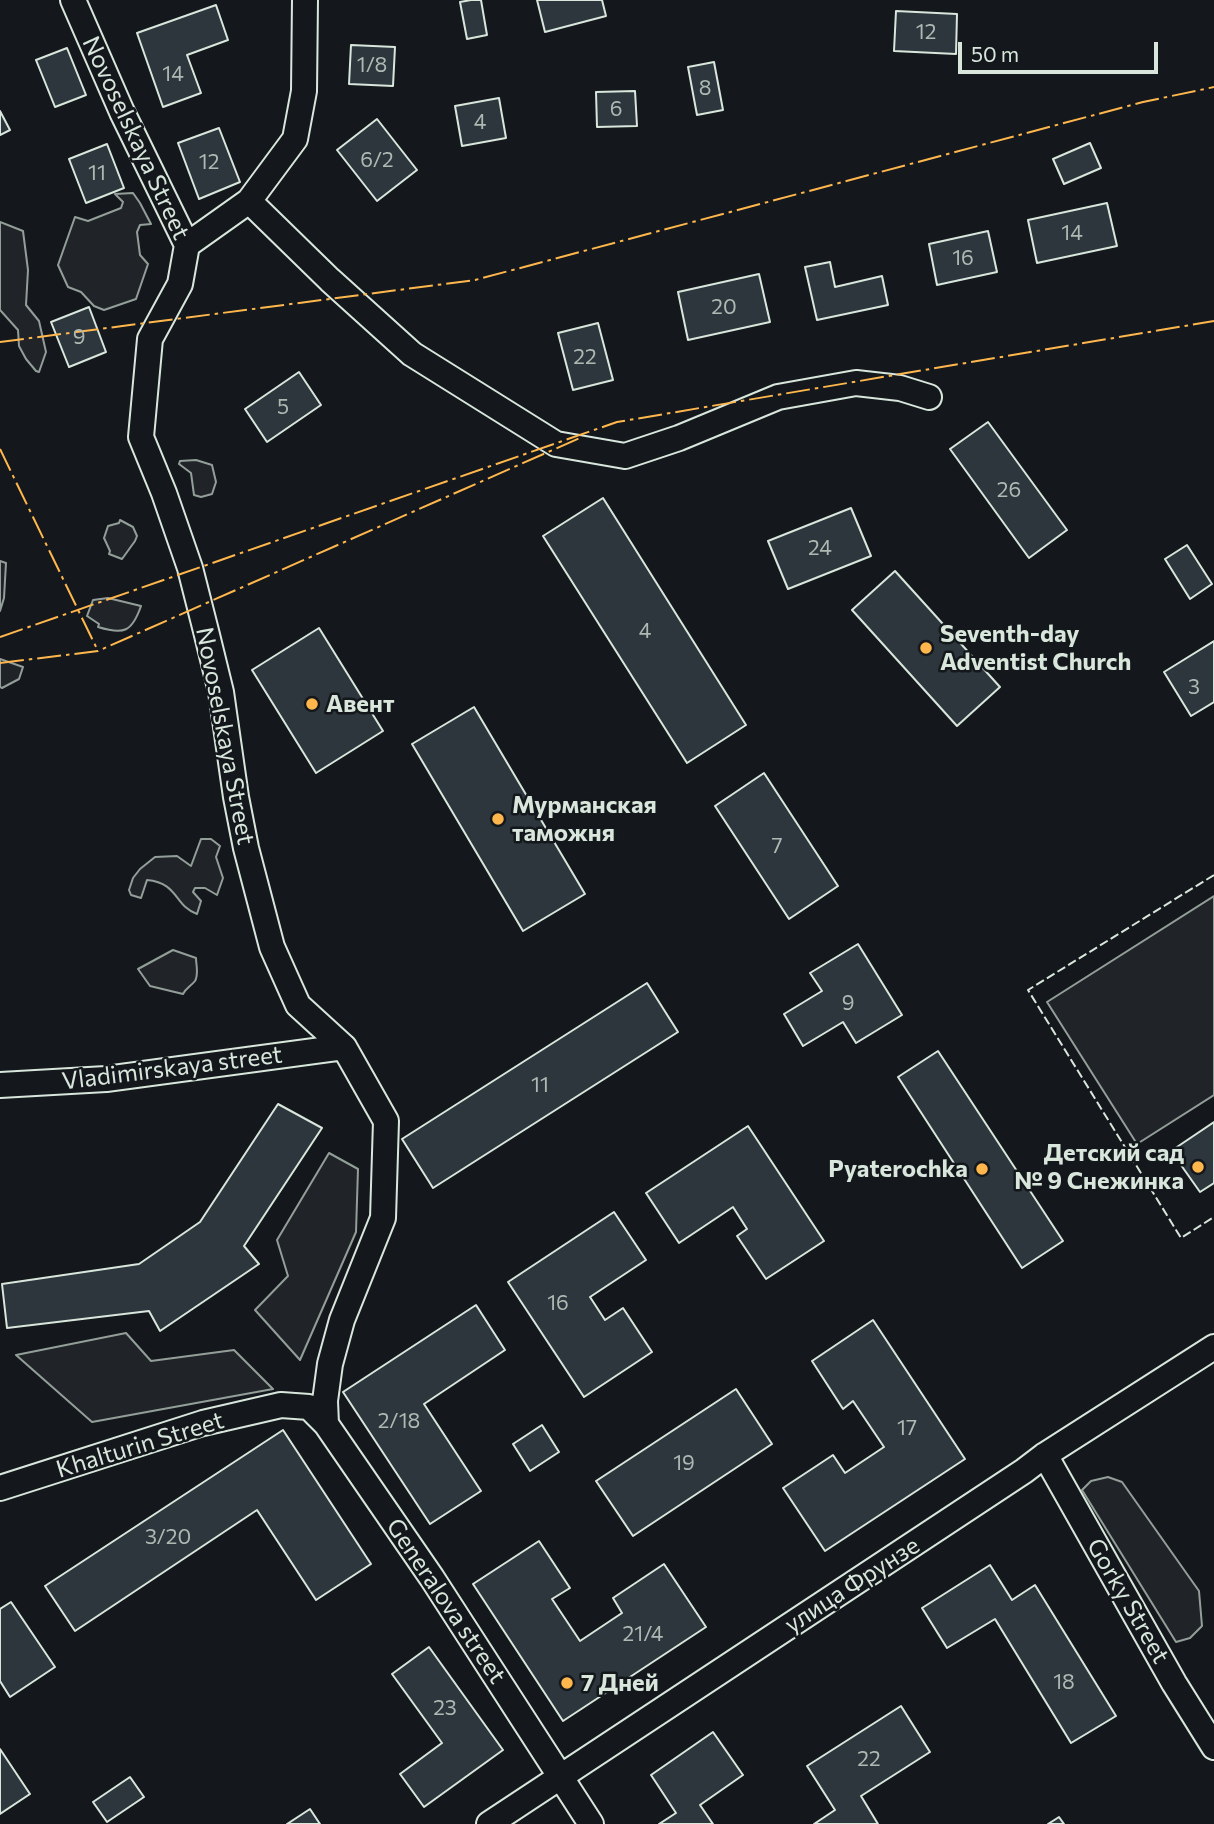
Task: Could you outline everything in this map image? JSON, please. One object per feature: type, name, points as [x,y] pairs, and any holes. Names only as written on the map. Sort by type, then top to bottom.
[{"type":"street","name":"Novoselskaya Street","points":[[73,0],[122,112],[187,246],[180,284],[150,339],[141,436],[190,568],[221,691],[246,848],[272,947],[298,1005],[344,1046],[386,1121],[383,1218],[342,1320],[330,1364],[326,1424]]},
{"type":"street","points":[[187,246],[249,201],[295,139],[304,91],[305,0]]},
{"type":"street","points":[[249,201],[330,280],[412,354],[556,444],[625,456],[678,438],[778,397],[856,383],[900,388],[929,397]]},
{"type":"street","name":"Vladimirskaya street","points":[[0,1085],[106,1079],[344,1046]]},
{"type":"street","name":"улица Фрунзе","points":[[489,1824],[1045,1455],[1214,1347]]},
{"type":"street","name":"Generalova street","points":[[281,1405],[309,1407],[326,1424],[432,1578],[591,1824]]},
{"type":"street","name":"Khalturin Street","points":[[0,1488],[203,1423],[281,1405]]},
{"type":"street","name":"Gorky Street","points":[[1045,1455],[1214,1747]]},
{"type":"shaded area","points":[[133,193],[151,224],[140,225],[137,232],[140,255],[148,264],[136,299],[104,310],[94,306],[81,292],[68,287],[58,265],[75,217],[88,221],[121,208],[123,202],[115,194]]},
{"type":"shaded area","points":[[0,222],[23,231],[28,270],[26,305],[39,321],[46,352],[39,372],[26,359],[19,346],[18,330],[0,310]]},
{"type":"shaded area","points":[[196,460],[212,465],[216,482],[212,494],[201,497],[194,495],[191,473],[179,464],[180,461]]},
{"type":"shaded area","points":[[120,520],[133,527],[137,536],[122,559],[109,554],[104,538],[108,526],[119,523]]},
{"type":"shaded area","points":[[0,561],[6,563],[4,598],[0,611]]},
{"type":"shaded area","points":[[108,598],[141,606],[134,621],[126,629],[114,631],[98,627],[99,624],[87,616],[93,600]]},
{"type":"shaded area","points":[[0,659],[23,667],[19,679],[2,688],[0,687]]},
{"type":"shaded area","points":[[201,839],[211,839],[220,846],[216,857],[223,878],[217,895],[205,888],[195,888],[193,892],[201,901],[197,914],[184,906],[165,885],[157,882],[147,880],[141,898],[131,895],[129,890],[133,878],[155,857],[177,856],[191,866]]},
{"type":"shaded area","points":[[1214,896],[1214,1095],[1137,1144],[1047,1002]]},
{"type":"shaded area","points":[[173,950],[196,958],[195,981],[183,994],[150,986],[138,969]]},
{"type":"shaded area","points":[[329,1153],[358,1169],[356,1232],[300,1360],[255,1310],[288,1276],[277,1240]]},
{"type":"shaded area","points":[[126,1333],[151,1361],[234,1350],[273,1389],[92,1422],[16,1355]]},
{"type":"shaded area","points":[[1108,1477],[1122,1482],[1199,1591],[1202,1626],[1190,1638],[1176,1642],[1082,1490],[1091,1481]]},
{"type":"building","points":[[481,0],[487,35],[467,39],[460,2]]},
{"type":"building","points":[[537,0],[602,0],[606,16],[545,32]]},
{"type":"building","points":[[216,5],[228,40],[187,55],[201,93],[163,107],[137,33]]},
{"type":"building","points":[[896,11],[957,14],[956,54],[894,51]]},
{"type":"building","points":[[351,45],[395,47],[393,86],[349,84]]},
{"type":"building","points":[[67,48],[86,95],[55,107],[36,60]]},
{"type":"building","points":[[714,62],[723,110],[697,115],[688,67]]},
{"type":"building","points":[[635,91],[637,126],[597,127],[596,92]]},
{"type":"building","points":[[499,98],[506,138],[462,146],[455,106]]},
{"type":"building","points":[[0,111],[10,130],[0,135]]},
{"type":"building","points":[[377,119],[417,170],[377,201],[337,150]]},
{"type":"building","points":[[219,128],[240,182],[199,199],[178,143]]},
{"type":"building","points":[[1090,143],[1101,168],[1064,184],[1053,159]]},
{"type":"building","points":[[107,144],[124,188],[86,203],[69,159]]},
{"type":"building","points":[[1107,203],[1117,246],[1037,263],[1028,220]]},
{"type":"building","points":[[988,231],[997,272],[937,285],[929,244]]},
{"type":"building","points":[[830,262],[835,287],[882,276],[888,305],[817,320],[805,267]]},
{"type":"building","points":[[759,274],[770,322],[688,340],[678,292]]},
{"type":"building","points":[[89,307],[106,352],[69,367],[51,322]]},
{"type":"building","points":[[598,323],[613,380],[573,390],[558,333]]},
{"type":"building","points":[[299,372],[321,405],[267,442],[245,409]]},
{"type":"building","points":[[988,422],[1067,530],[1029,558],[950,449]]},
{"type":"building","points":[[603,498],[746,725],[687,763],[543,536]]},
{"type":"building","points":[[851,508],[871,556],[788,589],[768,541]]},
{"type":"building","points":[[1187,545],[1212,584],[1190,599],[1165,559]]},
{"type":"building","name":"Seventh-day Adventist Church","points":[[895,571],[1000,687],[957,726],[852,610]]},
{"type":"building","points":[[319,628],[383,731],[316,773],[252,670]]},
{"type":"building","points":[[1214,641],[1214,702],[1191,716],[1164,672]]},
{"type":"building","name":"Мурманская таможня","points":[[474,707],[585,894],[523,931],[412,744]]},
{"type":"building","points":[[764,773],[838,886],[789,919],[715,806]]},
{"type":"building","points":[[858,944],[902,1015],[856,1043],[843,1022],[803,1046],[784,1014],[822,991],[810,973]]},
{"type":"building","points":[[647,983],[678,1032],[433,1188],[402,1139]]},
{"type":"building","points":[[938,1051],[1063,1241],[1022,1268],[898,1077]]},
{"type":"building","points":[[278,1104],[322,1128],[244,1246],[259,1264],[160,1331],[149,1311],[7,1328],[2,1284],[139,1264],[200,1222]]},
{"type":"building","name":"Детский сад № 9 Снежинка","points":[[1214,1122],[1214,1183],[1200,1192],[1171,1151]]},
{"type":"building","points":[[748,1126],[824,1241],[766,1279],[737,1236],[747,1229],[733,1207],[679,1243],[646,1193]]},
{"type":"building","points":[[614,1212],[646,1260],[590,1297],[605,1320],[623,1308],[652,1352],[584,1397],[508,1282]]},
{"type":"building","points":[[476,1305],[505,1350],[424,1404],[481,1491],[430,1524],[343,1392]]},
{"type":"building","points":[[873,1320],[965,1459],[825,1551],[783,1488],[833,1455],[845,1473],[884,1447],[853,1401],[843,1409],[812,1361]]},
{"type":"building","points":[[736,1389],[772,1444],[633,1536],[596,1481]]},
{"type":"building","points":[[542,1425],[559,1452],[530,1471],[513,1444]]},
{"type":"building","points":[[283,1430],[371,1564],[316,1600],[257,1510],[75,1631],[45,1586]]},
{"type":"building","points":[[539,1541],[570,1588],[552,1599],[580,1641],[622,1613],[613,1598],[664,1564],[706,1627],[563,1721],[473,1584]]},
{"type":"building","points":[[990,1565],[1012,1600],[1035,1585],[1116,1716],[1071,1743],[995,1619],[947,1648],[922,1608]]},
{"type":"building","points":[[11,1602],[55,1667],[10,1697],[0,1681],[0,1609]]},
{"type":"building","points":[[429,1647],[503,1750],[424,1807],[400,1774],[442,1743],[392,1674]]},
{"type":"building","points":[[901,1706],[930,1752],[861,1796],[878,1824],[814,1824],[835,1810],[807,1766]]},
{"type":"building","points":[[713,1732],[743,1775],[700,1805],[713,1824],[659,1824],[676,1813],[651,1775]]},
{"type":"building","points":[[0,1749],[30,1794],[0,1814]]},
{"type":"building","points":[[130,1777],[144,1797],[107,1822],[93,1802]]},
{"type":"building","points":[[310,1809],[320,1824],[287,1824]]},
{"type":"building","points":[[1059,1817],[1064,1824],[1048,1824]]},
{"type":"fence","points":[[1214,875],[1028,990],[1181,1238],[1214,1217]]},
{"type":"power","points":[[0,342],[475,280],[1143,102],[1214,87]]},
{"type":"power","points":[[0,637],[617,422],[1214,321]]},
{"type":"power","points":[[0,663],[98,651],[582,437]]},
{"type":"power","points":[[0,449],[98,651]]},
{"type":"place","name":"Seventh-day Adventist Church","points":[[926,648]]},
{"type":"place","name":"Авент","points":[[312,704]]},
{"type":"place","name":"Мурманская таможня","points":[[498,819]]},
{"type":"place","name":"Детский сад № 9 Снежинка","points":[[1198,1167]]},
{"type":"place","name":"Pyaterochka","points":[[982,1169]]},
{"type":"place","name":"7 Дней","points":[[567,1683]]}]
